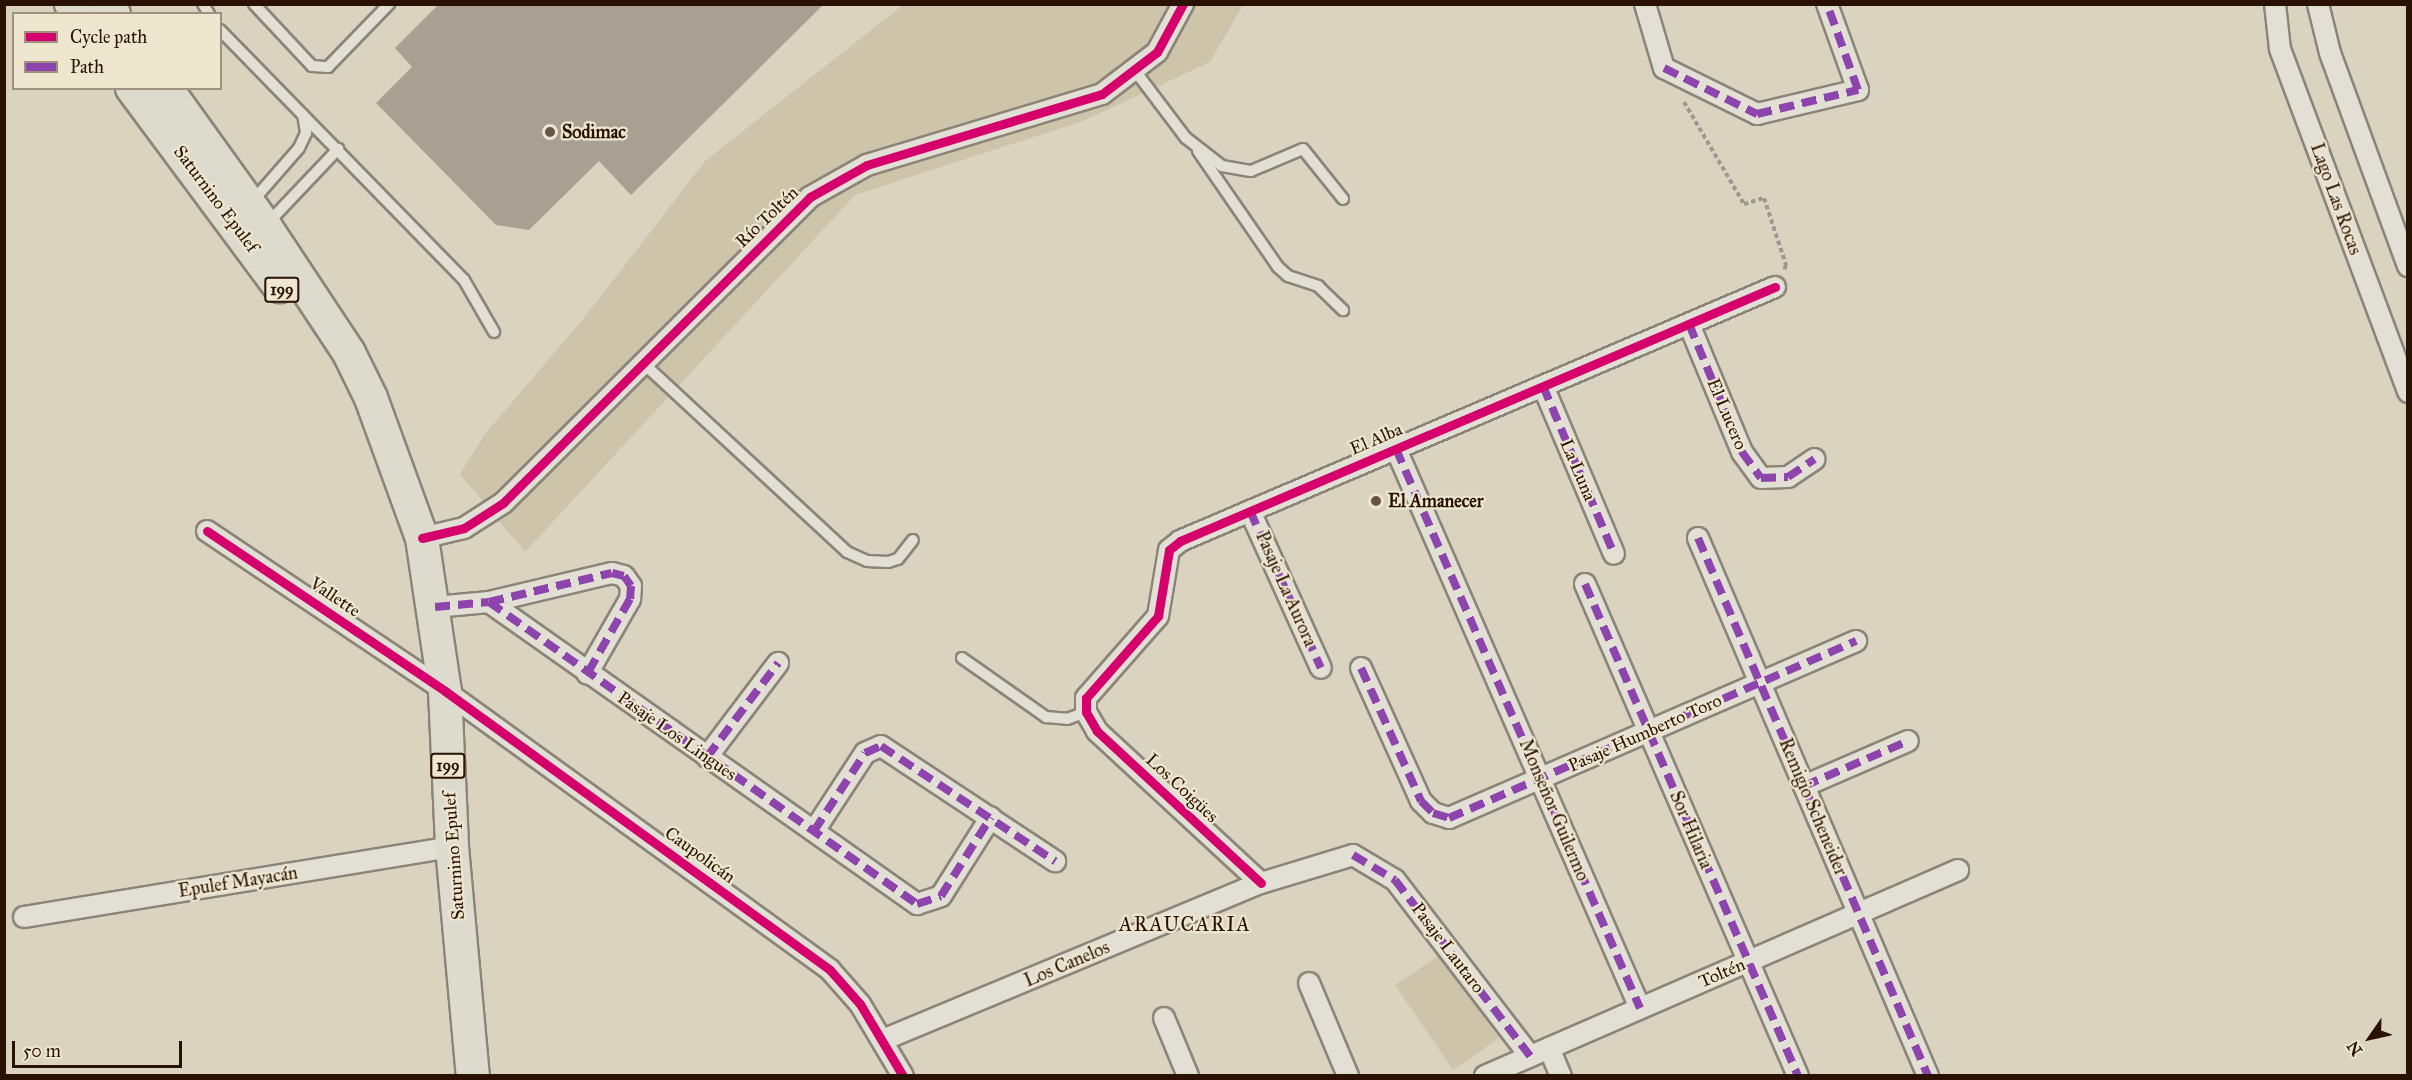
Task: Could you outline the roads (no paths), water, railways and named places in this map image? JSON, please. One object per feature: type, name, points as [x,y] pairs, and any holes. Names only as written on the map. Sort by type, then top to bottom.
[{"type":"main road","name":"Saturnino Epulef","points":[[134,90],[249,222],[349,353],[371,398],[392,464],[422,537],[435,607],[445,691],[452,847],[473,1076]]},
{"type":"main road","name":"Saturnino Epulef","points":[[167,90],[249,222]]},
{"type":"street","name":"Río Toltén","points":[[422,537],[464,528],[491,513],[794,211],[828,185],[877,162],[1087,100],[1136,72],[1157,52],[1183,4]]},
{"type":"street","points":[[1645,4],[1664,68],[1756,114],[1858,90],[1827,4]]},
{"type":"street","name":"Lago Las Rocas","points":[[2275,4],[2280,49],[2408,392]]},
{"type":"street","points":[[2318,4],[2330,53],[2408,266]]},
{"type":"street","name":"El Alba","points":[[1086,712],[1086,698],[1158,616],[1169,550],[1250,511],[1775,287]]},
{"type":"street","name":"El Lucero","points":[[1689,324],[1742,452],[1761,478],[1788,477],[1815,459]]},
{"type":"street","name":"La Luna","points":[[1543,386],[1614,554]]},
{"type":"street","name":"Monseñor Guilermo","points":[[1396,449],[1640,1008]]},
{"type":"street","name":"Pasaje La Aurora","points":[[1250,511],[1321,668]]},
{"type":"street","name":"Vallette","points":[[207,531],[445,691]]},
{"type":"street","name":"Remigio Scheneider","points":[[1698,538],[1928,1076]]},
{"type":"street","points":[[435,607],[489,602],[612,573],[624,576],[631,586],[630,599],[588,674]]},
{"type":"street","name":"Sor Hilaria","points":[[1585,584],[1798,1076]]},
{"type":"street","name":"Pasaje Los Lingues","points":[[489,602],[910,901],[926,905],[941,896],[991,817]]},
{"type":"street","name":"Pasaje Humberto Toro","points":[[1361,668],[1421,801],[1433,813],[1449,818],[1856,641]]},
{"type":"street","points":[[707,757],[778,663]]},
{"type":"street","name":"Caupolicán","points":[[445,691],[830,970],[883,1040],[903,1076]]},
{"type":"street","name":"Los Coigües","points":[[1086,712],[1105,738],[1261,883]]},
{"type":"street","points":[[1804,786],[1908,741]]},
{"type":"street","points":[[814,831],[865,753],[881,746],[1055,861]]},
{"type":"street","name":"Epulef Mayacán","points":[[24,917],[452,847]]},
{"type":"street","name":"Los Canelos","points":[[883,1040],[1261,883],[1353,855]]},
{"type":"street","name":"Pasaje Lautaro","points":[[1353,855],[1373,863],[1395,880],[1530,1056]]},
{"type":"street","name":"Toltén","points":[[1485,1076],[1958,870]]},
{"type":"street","points":[[1309,983],[1348,1076]]},
{"type":"street","points":[[1164,1018],[1188,1076]]},
{"type":"street","points":[[1549,1048],[1561,1076]]},
{"type":"lane","points":[[254,4],[312,66],[328,67],[389,4]]},
{"type":"lane","points":[[222,32],[464,280],[494,332]]},
{"type":"lane","points":[[1136,72],[1196,147],[1278,267],[1288,276],[1318,286],[1343,310]]},
{"type":"lane","points":[[249,222],[299,148],[306,134],[303,115]]},
{"type":"lane","points":[[1196,147],[1222,166],[1251,171],[1303,149],[1343,199]]},
{"type":"lane","points":[[249,222],[338,149]]},
{"type":"lane","points":[[643,363],[847,552],[867,561],[888,562],[898,559],[914,540]]},
{"type":"lane","points":[[962,658],[1046,717],[1066,719],[1086,712]]},
{"type":"place","name":"Sodimac","points":[[550,132]]},
{"type":"place","name":"El Amanecer","points":[[1376,501]]},
{"type":"district","name":"ARAUCARIA","points":[[1185,924]]}]
